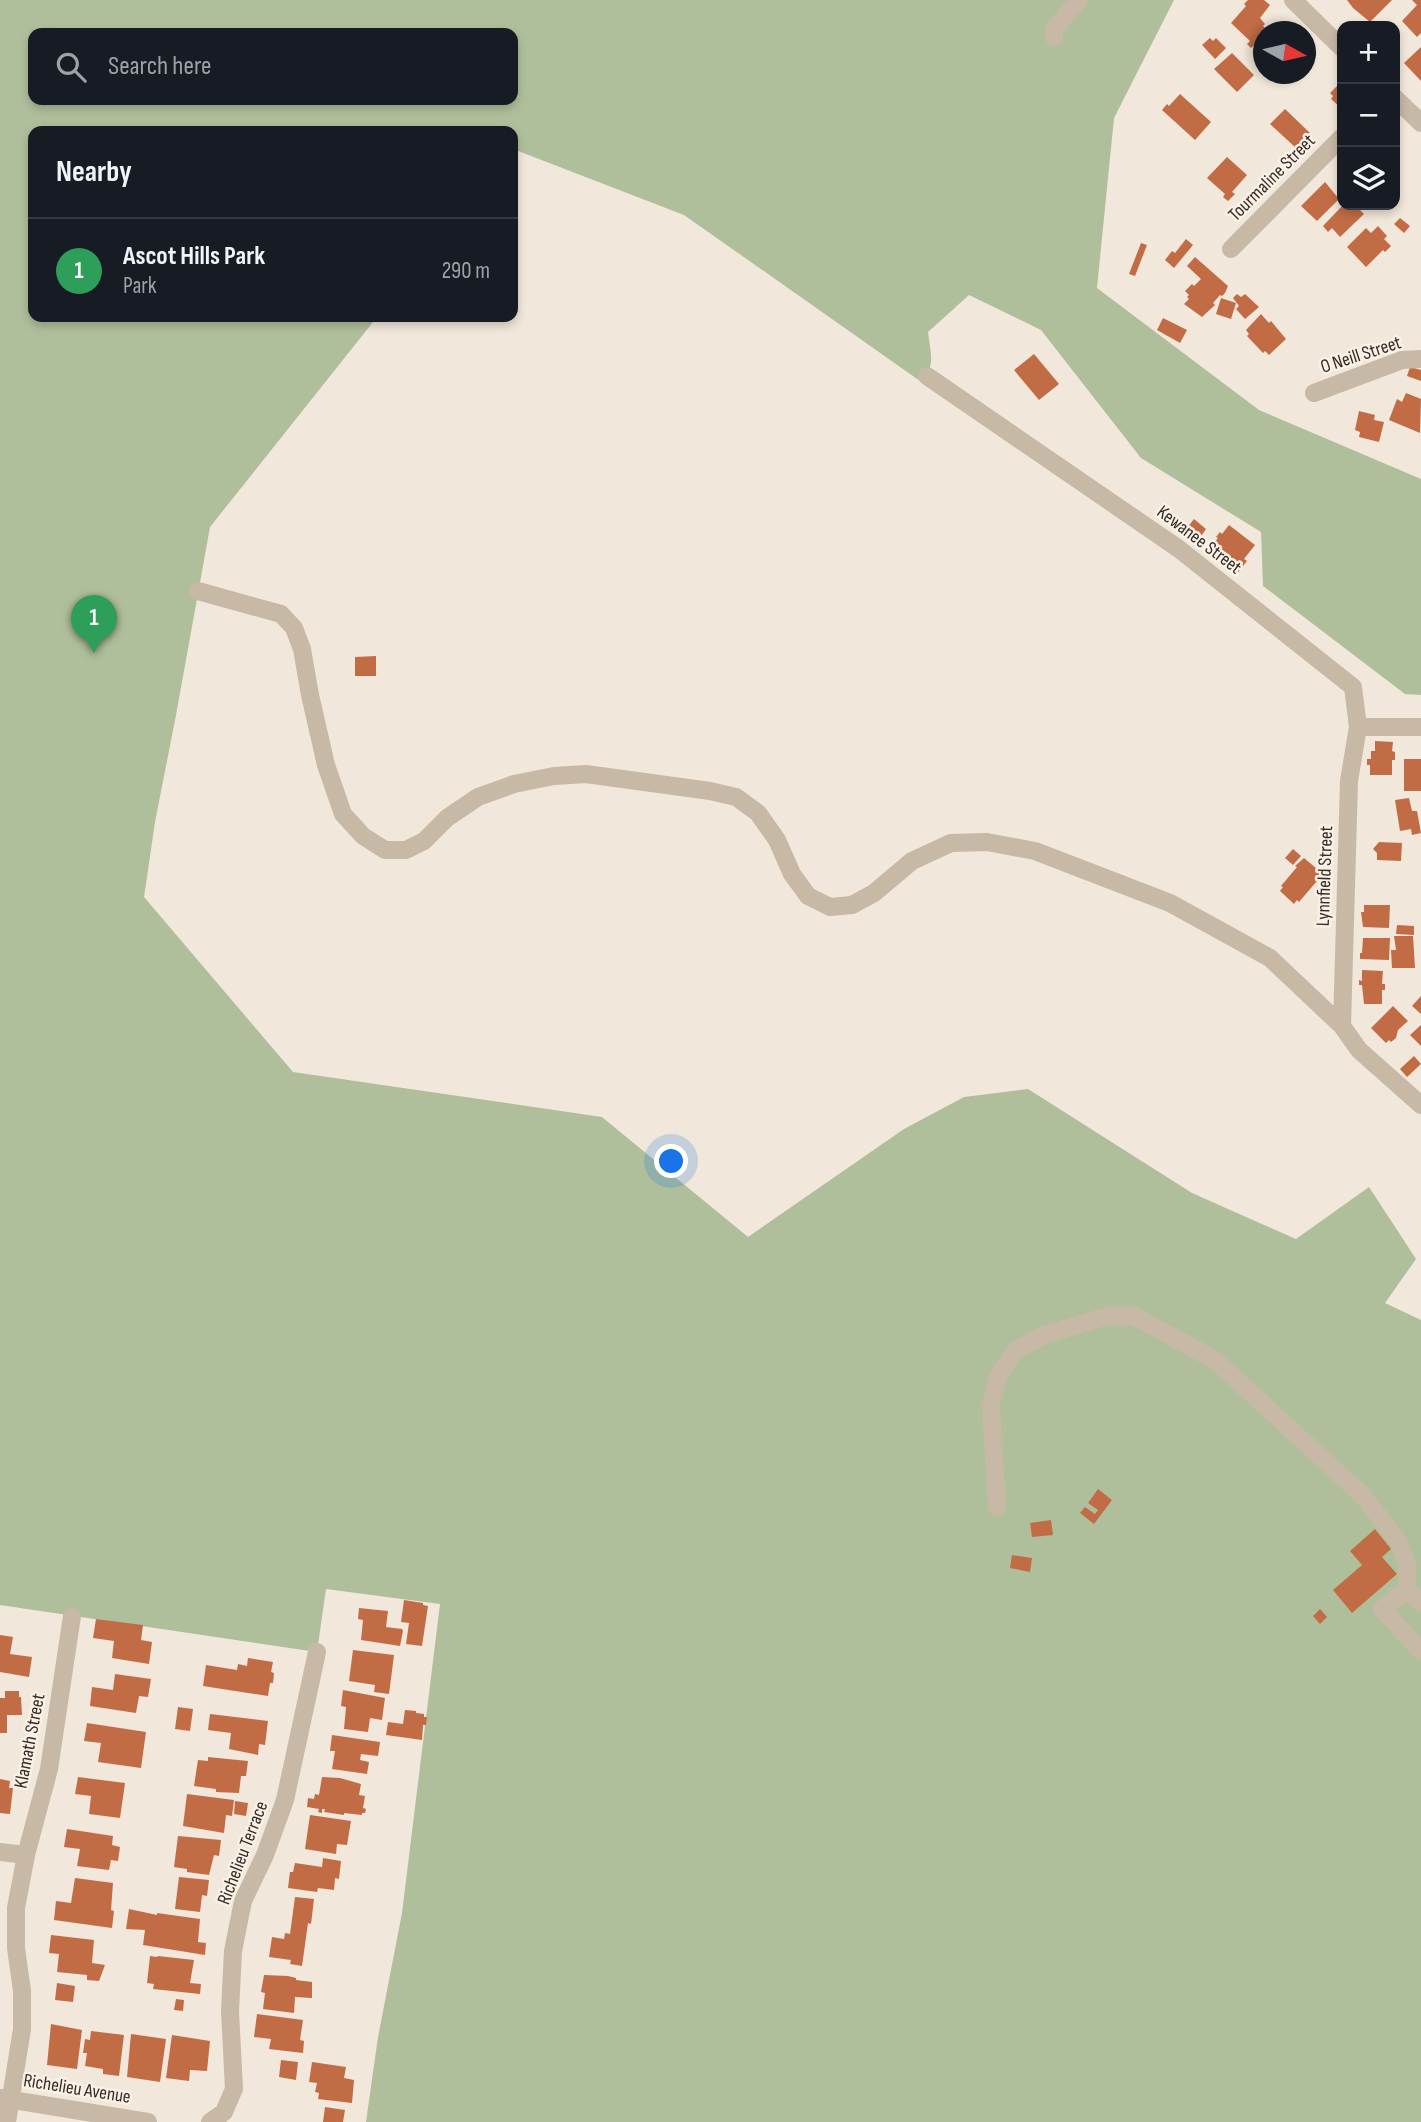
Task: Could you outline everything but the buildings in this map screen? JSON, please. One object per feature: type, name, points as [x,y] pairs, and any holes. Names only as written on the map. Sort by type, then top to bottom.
[{"type":"street","points":[[1054,37],[1054,29],[1079,0]]},
{"type":"street","points":[[1293,0],[1337,43]]},
{"type":"street","points":[[1400,103],[1421,123]]},
{"type":"street","name":"Tourmaline Street","points":[[1231,249],[1337,142]]},
{"type":"street","name":"O Neill Street","points":[[1314,393],[1402,360],[1421,359]]},
{"type":"street","name":"Kewanee Street","points":[[927,376],[1179,549],[1353,687],[1358,727]]},
{"type":"street","points":[[198,591],[281,614],[294,628],[302,649],[327,765],[343,814],[363,836],[385,850],[406,850],[424,841],[447,818],[478,797],[514,784],[554,776],[586,774],[736,797],[758,813],[777,840],[792,874],[808,896],[830,908],[852,905],[874,893],[912,861],[951,843],[987,842],[1035,851],[1170,903],[1270,958],[1342,1026],[1359,1050],[1421,1105]]},
{"type":"street","points":[[1358,727],[1421,727]]},
{"type":"street","name":"Lynnfield Street","points":[[1342,1026],[1349,781],[1358,727]]},
{"type":"street","points":[[997,1507],[992,1404],[999,1374],[1004,1366],[1016,1350],[1044,1335],[1107,1316],[1133,1316],[1215,1360],[1362,1495],[1399,1542],[1407,1566],[1407,1589],[1421,1603]]},
{"type":"street","points":[[1407,1589],[1382,1609],[1421,1651]]},
{"type":"street","name":"Klamath Street","points":[[7,2122],[5,2099],[22,2029],[16,1908],[48,1769],[72,1616]]},
{"type":"street","name":"Richelieu Terrace","points":[[217,2117],[234,2089],[230,2011],[233,1951],[243,1901],[265,1855],[285,1800],[317,1652]]},
{"type":"street","points":[[0,1852],[26,1856]]},
{"type":"street","name":"Richelieu Avenue","points":[[5,2099],[148,2122]]},
{"type":"green space","points":[[0,0],[1174,0],[1114,118],[1097,288],[1259,410],[1421,479],[1421,695],[1405,694],[1263,586],[1261,532],[1141,458],[1041,330],[969,295],[928,332],[931,365],[920,381],[684,215],[518,151],[518,126],[28,126],[28,322],[373,322],[210,527],[155,822],[144,897],[293,1072],[602,1117],[748,1237],[904,1129],[964,1097],[1028,1089],[1192,1193],[1296,1239],[1369,1187],[1416,1259],[1385,1303],[1421,1320],[1421,2122],[366,2122],[378,2037],[402,1913],[440,1604],[326,1589],[317,1652],[0,1605]]},
{"type":"place","name":"Ascot Hills Park","points":[[94,653]]}]
